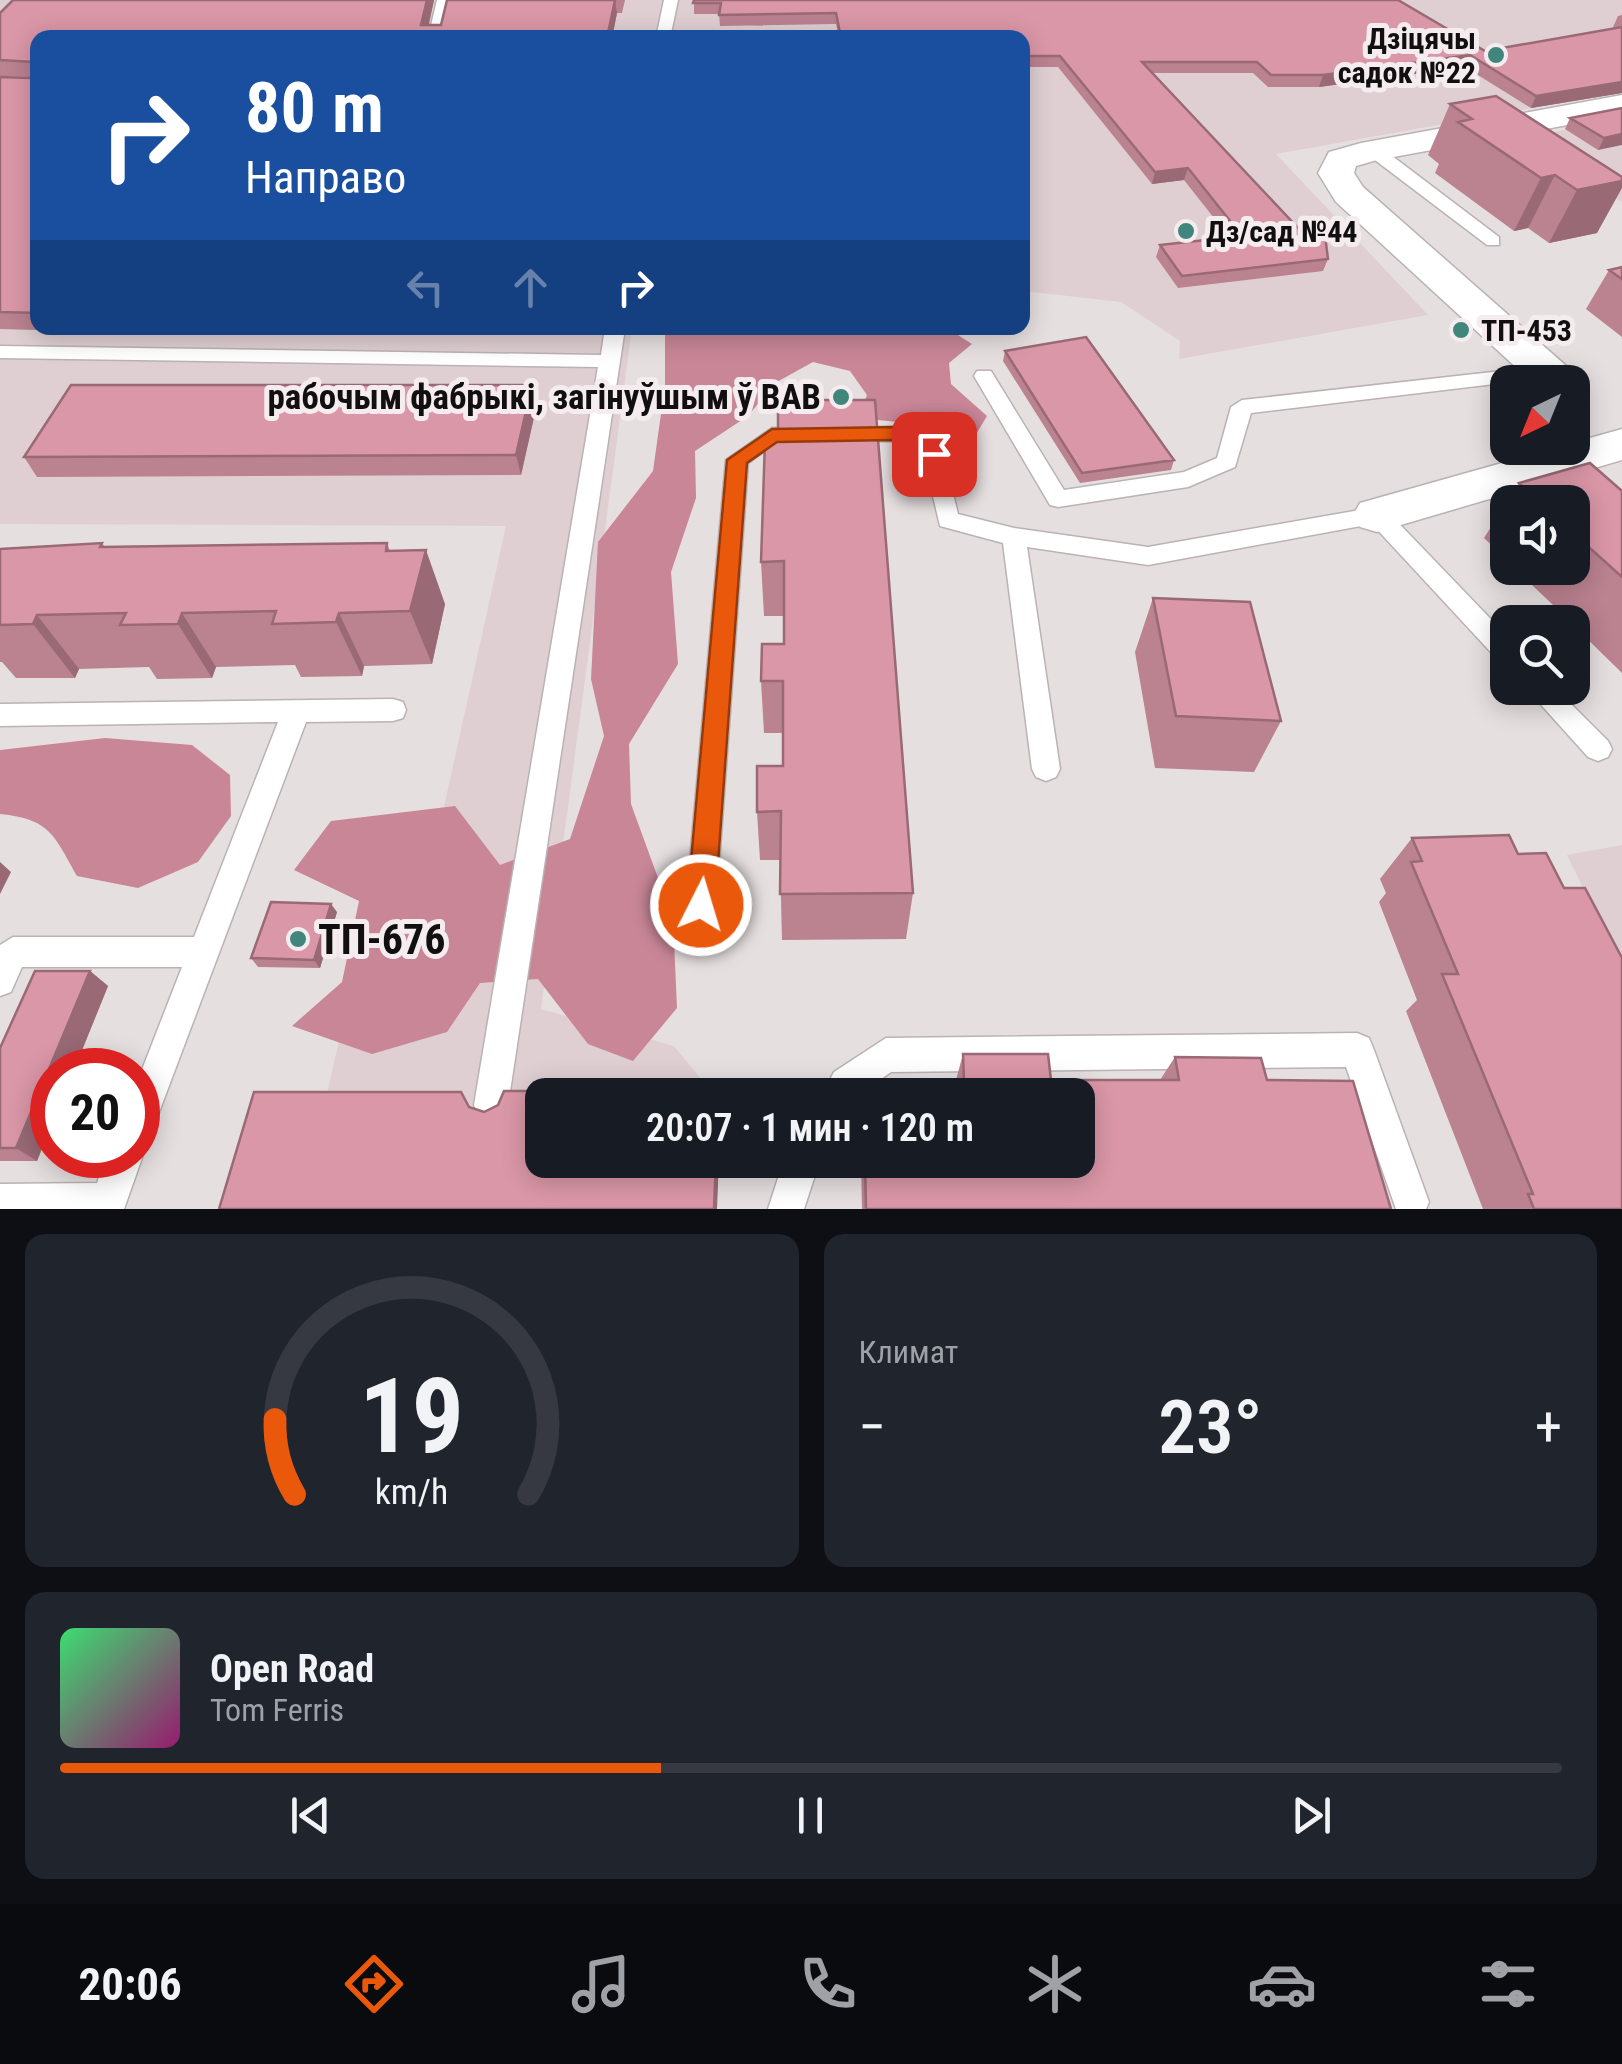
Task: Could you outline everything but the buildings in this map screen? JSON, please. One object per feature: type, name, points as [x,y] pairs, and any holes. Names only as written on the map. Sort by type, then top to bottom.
[{"type":"street","points":[[1538,365],[1349,194],[1336,173],[1341,159],[1373,150],[1622,105]]},
{"type":"street","points":[[1377,516],[1621,443],[1590,414]]},
{"type":"lane","points":[[436,30],[444,0]]},
{"type":"lane","points":[[664,30],[670,0]]},
{"type":"lane","points":[[1373,150],[1493,241]]},
{"type":"lane","points":[[491,1105],[615,335]]},
{"type":"lane","points":[[0,352],[610,361]]},
{"type":"lane","points":[[984,376],[1058,499],[1188,479],[1227,462],[1242,408],[1490,389]]},
{"type":"lane","points":[[701,905],[738,460],[772,436],[896,434],[934,454],[948,520],[1014,537],[1148,556],[1377,516],[1490,635]]},
{"type":"lane","points":[[1014,537],[1046,769]]},
{"type":"lane","points":[[1556,705],[1598,749]]},
{"type":"lane","points":[[0,715],[394,710]]},
{"type":"lane","points":[[160,1065],[296,712]]},
{"type":"lane","points":[[0,980],[14,952],[203,952]]},
{"type":"lane","points":[[854,1078],[886,1055],[1357,1050],[1411,1202]]},
{"type":"lane","points":[[0,1202],[107,1205],[117,1178]]},
{"type":"lane","points":[[786,1209],[796,1178]]},
{"type":"shaded area","points":[[0,0],[1622,0],[1622,92],[1276,154],[1428,315],[1179,359],[1180,341],[1121,302],[1030,292],[1030,30],[30,30],[30,335],[631,335],[541,1009],[674,1046],[700,1078],[525,1078],[525,1105],[324,1106],[380,862],[434,852],[506,526],[0,524]]},
{"type":"shaded area","points":[[1603,122],[1622,132],[1622,202],[1519,139]]},
{"type":"shaded area","points":[[665,335],[958,335],[972,344],[949,363],[951,384],[987,416],[972,441],[941,444],[898,422],[858,418],[867,395],[850,371],[813,362],[775,383],[748,416],[695,451],[696,498],[671,572],[678,664],[629,744],[631,804],[673,919],[677,1008],[633,1061],[588,1044],[538,979],[480,983],[447,1032],[372,1054],[292,1026],[342,982],[359,901],[294,870],[331,821],[455,806],[500,865],[570,839],[604,736],[591,679],[598,542],[653,471],[665,385]]},
{"type":"shaded area","points":[[105,738],[192,745],[230,775],[231,816],[198,862],[138,888],[77,876],[49,832],[30,820],[0,814],[0,750]]},
{"type":"shaded area","points":[[1622,845],[1622,967],[1567,855]]},
{"type":"place","name":"Дзіцячы садок №22","points":[[1496,55]]},
{"type":"place","name":"Дз/сад №44","points":[[1186,231]]},
{"type":"place","name":"ТП-453","points":[[1461,330]]},
{"type":"place","name":"рабочым фабрыкі, загінуўшым ў ВАВ","points":[[841,397]]},
{"type":"place","name":"ТП-676","points":[[298,939]]},
{"type":"route","points":[[701,905],[738,460],[772,436],[896,434],[934,454]]}]
